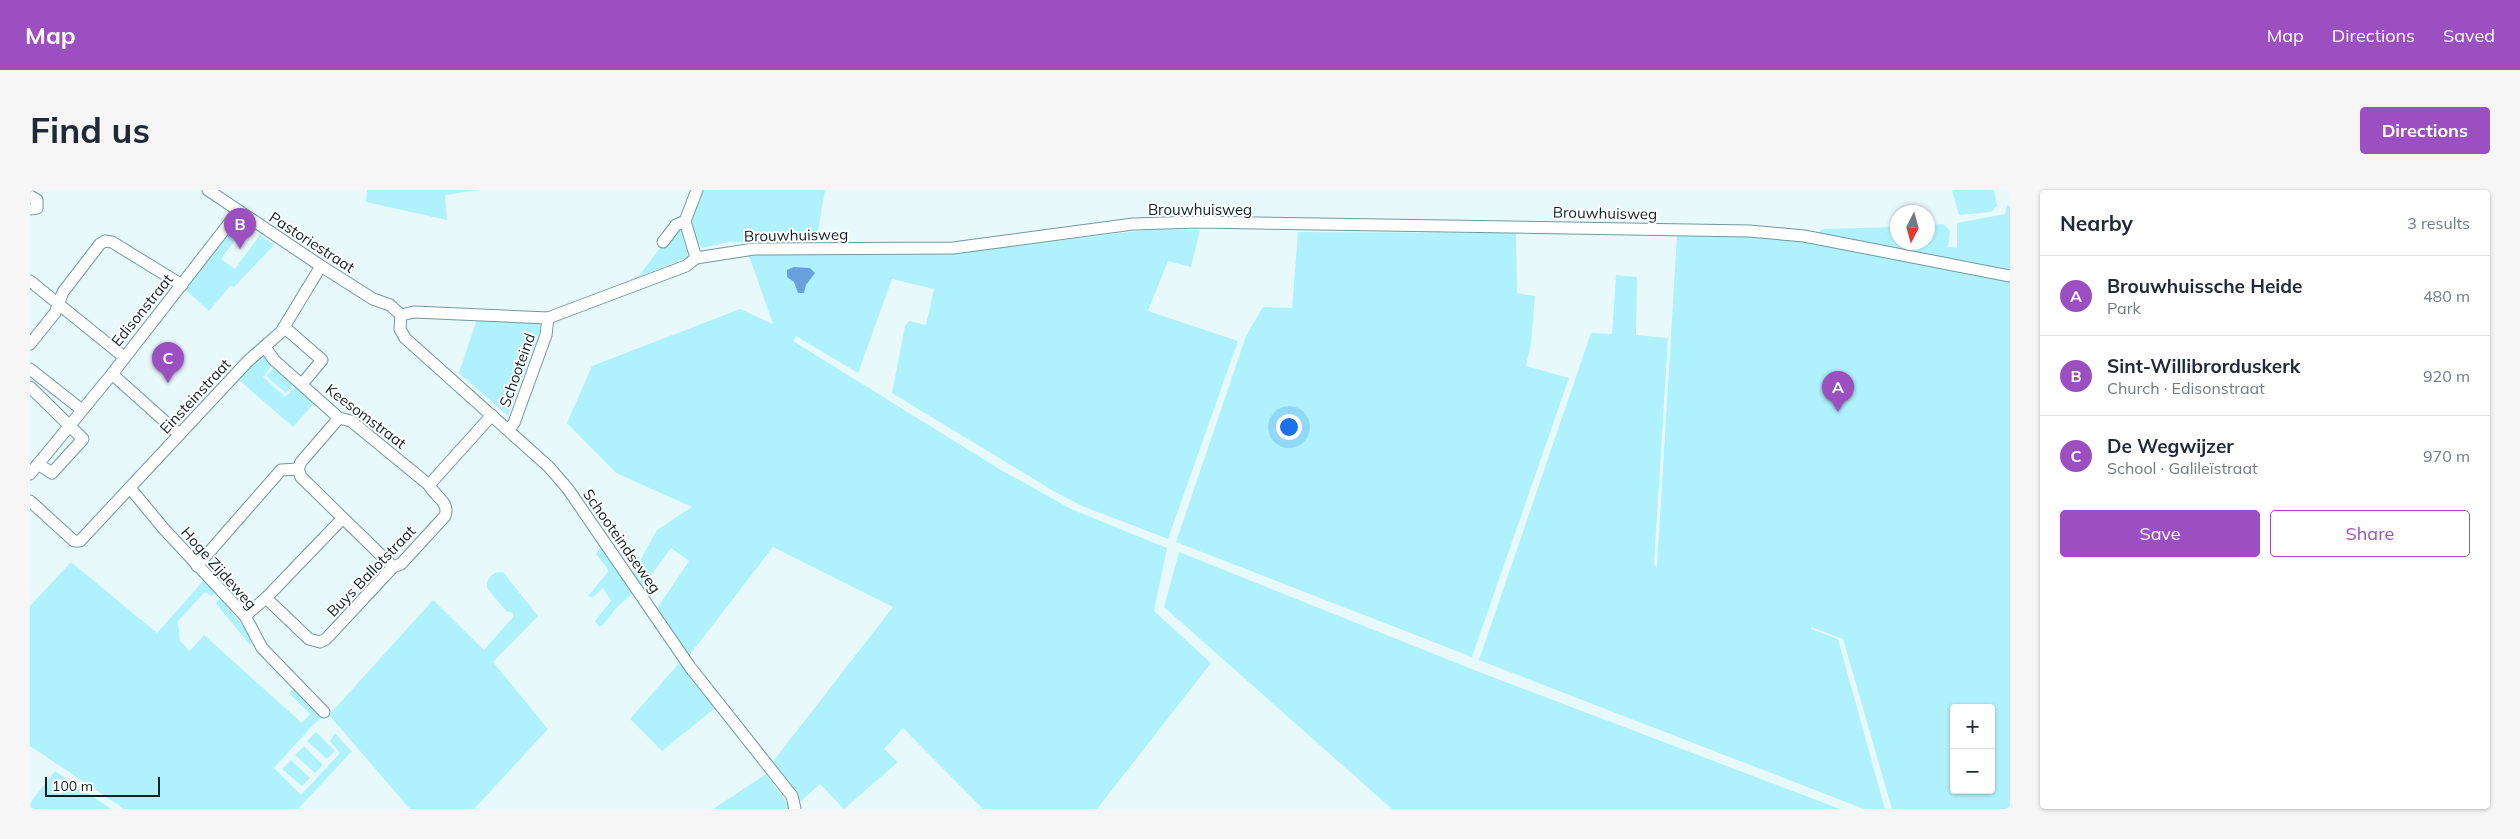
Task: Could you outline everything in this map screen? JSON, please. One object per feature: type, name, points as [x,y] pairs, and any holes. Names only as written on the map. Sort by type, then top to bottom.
[{"type":"street","name":"Pastoriestraat","points":[[208,190],[238,212],[373,299],[390,305],[401,315]]},
{"type":"street","points":[[696,258],[685,221],[697,190]]},
{"type":"street","points":[[30,196],[37,200],[37,208],[30,209]]},
{"type":"street","name":"Edisonstraat","points":[[30,474],[112,374],[238,212]]},
{"type":"street","points":[[663,242],[676,225],[685,221]]},
{"type":"street","name":"Brouwhuisweg","points":[[401,315],[414,312],[548,318],[686,266],[696,258],[754,249],[953,248],[1133,224],[1160,223],[1588,227],[1748,231],[1804,236],[2010,276]]},
{"type":"street","points":[[30,344],[55,313],[63,292],[100,244],[105,241],[112,242],[182,285]]},
{"type":"street","name":"Einsteinstraat","points":[[30,501],[74,541],[80,541],[248,361],[284,327],[321,266]]},
{"type":"street","points":[[30,281],[124,357]]},
{"type":"street","name":"Schooteindseweg","points":[[401,315],[400,329],[405,338],[549,467],[568,489],[690,666],[792,796],[795,809]]},
{"type":"street","name":"Schooteind","points":[[508,430],[514,423],[546,335],[548,318]]},
{"type":"street","points":[[284,327],[322,360],[302,384]]},
{"type":"street","name":"Keesomstraat","points":[[265,347],[274,360],[339,418],[351,420],[429,485],[433,493],[446,504],[447,509]]},
{"type":"street","points":[[30,369],[82,410]]},
{"type":"street","points":[[112,374],[179,434]]},
{"type":"street","points":[[30,387],[82,439],[52,473],[38,464]]},
{"type":"street","points":[[429,485],[492,415]]},
{"type":"street","points":[[197,566],[281,470],[298,469],[339,418]]},
{"type":"street","points":[[298,469],[300,477],[392,566]]},
{"type":"street","name":"Hoge Zijdeweg","points":[[130,488],[197,566],[245,616],[262,648],[324,712]]},
{"type":"street","name":"Buys Ballotstraat","points":[[266,598],[309,638],[320,642],[326,640],[392,566],[402,564],[445,516],[447,509]]},
{"type":"street","points":[[245,616],[266,598],[342,519]]},
{"type":"shaded area","points":[[367,190],[478,190],[445,195],[447,220],[366,202]]},
{"type":"shaded area","points":[[699,190],[825,190],[816,243],[729,242],[702,248],[694,233],[691,220],[693,206]]},
{"type":"shaded area","points":[[1952,190],[1994,190],[1997,206],[1991,212],[1959,215]]},
{"type":"shaded area","points":[[2007,205],[2010,206],[2010,809],[1892,809],[1843,639],[1811,627],[1811,629],[1838,639],[1885,809],[1864,809],[1479,660],[1591,333],[1612,334],[1616,275],[1637,277],[1636,335],[1668,338],[1654,564],[1657,568],[1677,235],[1817,234],[1823,229],[1890,227],[1890,250],[1935,250],[1935,225],[1943,224],[1950,231],[1948,247],[1957,248],[1957,223],[2005,214]]},
{"type":"shaded area","points":[[232,227],[241,232],[221,259],[235,269],[260,235],[274,245],[234,287],[231,285],[209,311],[183,287]]},
{"type":"shaded area","points":[[680,228],[688,257],[638,277],[673,231]]},
{"type":"shaded area","points":[[1154,229],[1200,230],[1191,267],[1168,261],[1148,311],[1238,341],[1168,539],[1082,506],[1055,492],[892,393],[905,326],[909,321],[926,325],[934,289],[892,279],[858,373],[796,336],[793,341],[1001,470],[1071,509],[1167,548],[1154,611],[1211,663],[1097,809],[983,809],[903,728],[884,749],[898,762],[844,809],[820,784],[800,802],[771,764],[893,607],[773,547],[688,657],[656,610],[689,561],[671,548],[641,589],[632,575],[657,530],[692,507],[616,473],[567,423],[592,366],[740,309],[773,324],[748,253],[958,253]],"holes":[[[794,267],[810,268],[814,273],[801,293],[796,289]]]},
{"type":"shaded area","points":[[1298,232],[1516,233],[1517,293],[1535,296],[1531,343],[1526,366],[1569,378],[1472,657],[1176,542],[1246,336],[1263,307],[1292,308]]},
{"type":"shaded area","points":[[794,267],[810,268],[815,273],[806,285],[804,293],[798,293],[794,282],[787,277],[787,270]]},
{"type":"shaded area","points":[[477,319],[540,322],[540,331],[508,416],[459,373]]},
{"type":"shaded area","points":[[261,354],[273,364],[263,377],[285,397],[297,384],[316,401],[293,427],[238,379]]},
{"type":"shaded area","points":[[275,366],[294,383],[286,393],[266,376]]},
{"type":"shaded area","points":[[600,548],[604,548],[633,593],[599,627],[595,621],[611,601],[603,588],[592,598],[588,596],[608,572],[596,554]]},
{"type":"shaded area","points":[[1179,552],[1474,670],[1840,809],[1392,809],[1164,607]]},
{"type":"shaded area","points":[[71,562],[157,633],[204,580],[215,593],[211,596],[206,592],[204,593],[178,621],[180,641],[190,651],[204,635],[302,723],[310,714],[289,693],[294,687],[321,718],[274,768],[301,795],[340,753],[330,741],[335,733],[352,752],[298,809],[124,809],[30,746],[30,606]]},
{"type":"shaded area","points":[[503,572],[538,616],[493,662],[548,729],[474,809],[410,809],[329,715],[433,600],[484,650],[513,617],[513,613],[506,611],[487,588],[491,576]]},
{"type":"shaded area","points":[[220,599],[253,638],[250,645],[217,605],[216,602]]},
{"type":"shaded area","points":[[680,662],[715,708],[662,751],[630,719]]},
{"type":"shaded area","points":[[316,732],[335,751],[327,759],[307,741]]},
{"type":"shaded area","points":[[304,746],[323,765],[315,773],[295,755]]},
{"type":"shaded area","points":[[291,760],[310,778],[302,786],[282,769]]},
{"type":"shaded area","points":[[55,771],[111,809],[30,809],[30,803]]},
{"type":"shaded area","points":[[766,774],[791,809],[713,809]]},
{"type":"place","name":"Sint-Willibrorduskerk","points":[[240,249]]},
{"type":"place","name":"De Wegwijzer","points":[[168,383]]},
{"type":"place","name":"Brouwhuissche Heide","points":[[1838,412]]}]
